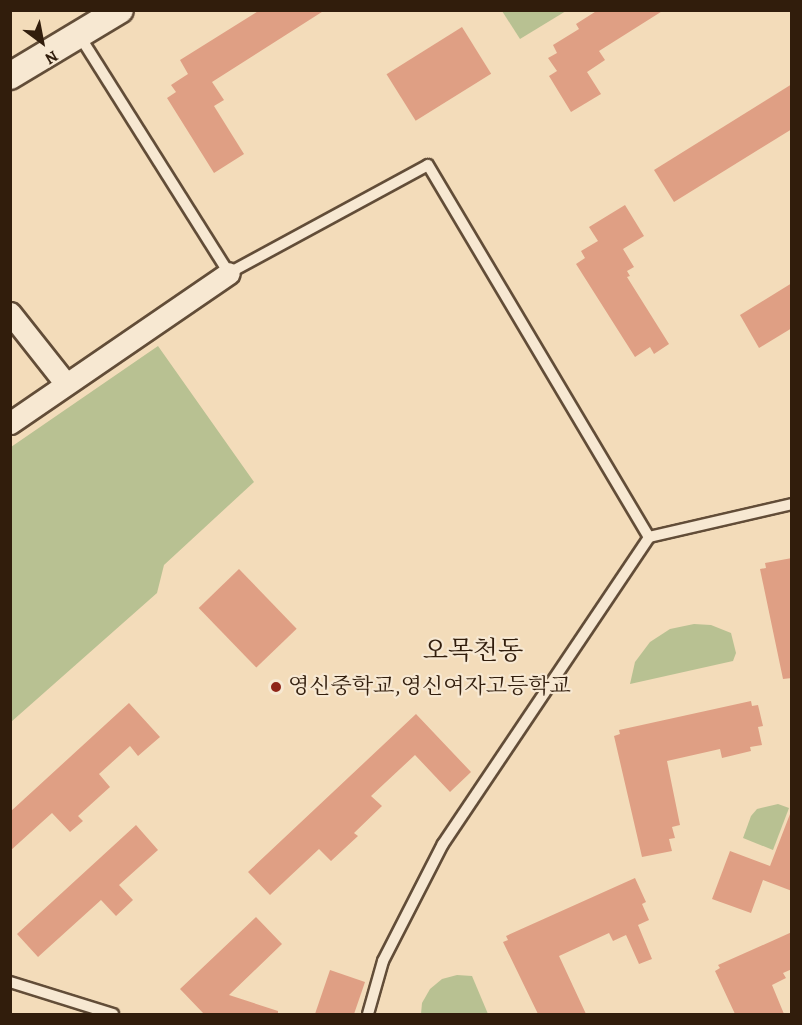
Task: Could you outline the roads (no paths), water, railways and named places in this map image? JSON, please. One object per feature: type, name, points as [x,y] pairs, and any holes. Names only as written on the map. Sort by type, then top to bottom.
[{"type":"street","points":[[10,76],[120,10]]},
{"type":"street","points":[[10,423],[229,273]]},
{"type":"street","points":[[10,314],[66,384]]},
{"type":"lane","points":[[79,35],[229,273],[428,165],[649,537]]},
{"type":"lane","points":[[369,1014],[383,961],[442,844],[649,537],[792,504]]},
{"type":"lane","points":[[10,982],[113,1014]]},
{"type":"place","name":"영신중학교,영신여자고등학교","points":[[276,687]]},
{"type":"district","name":"오목천동","points":[[473,651]]}]
